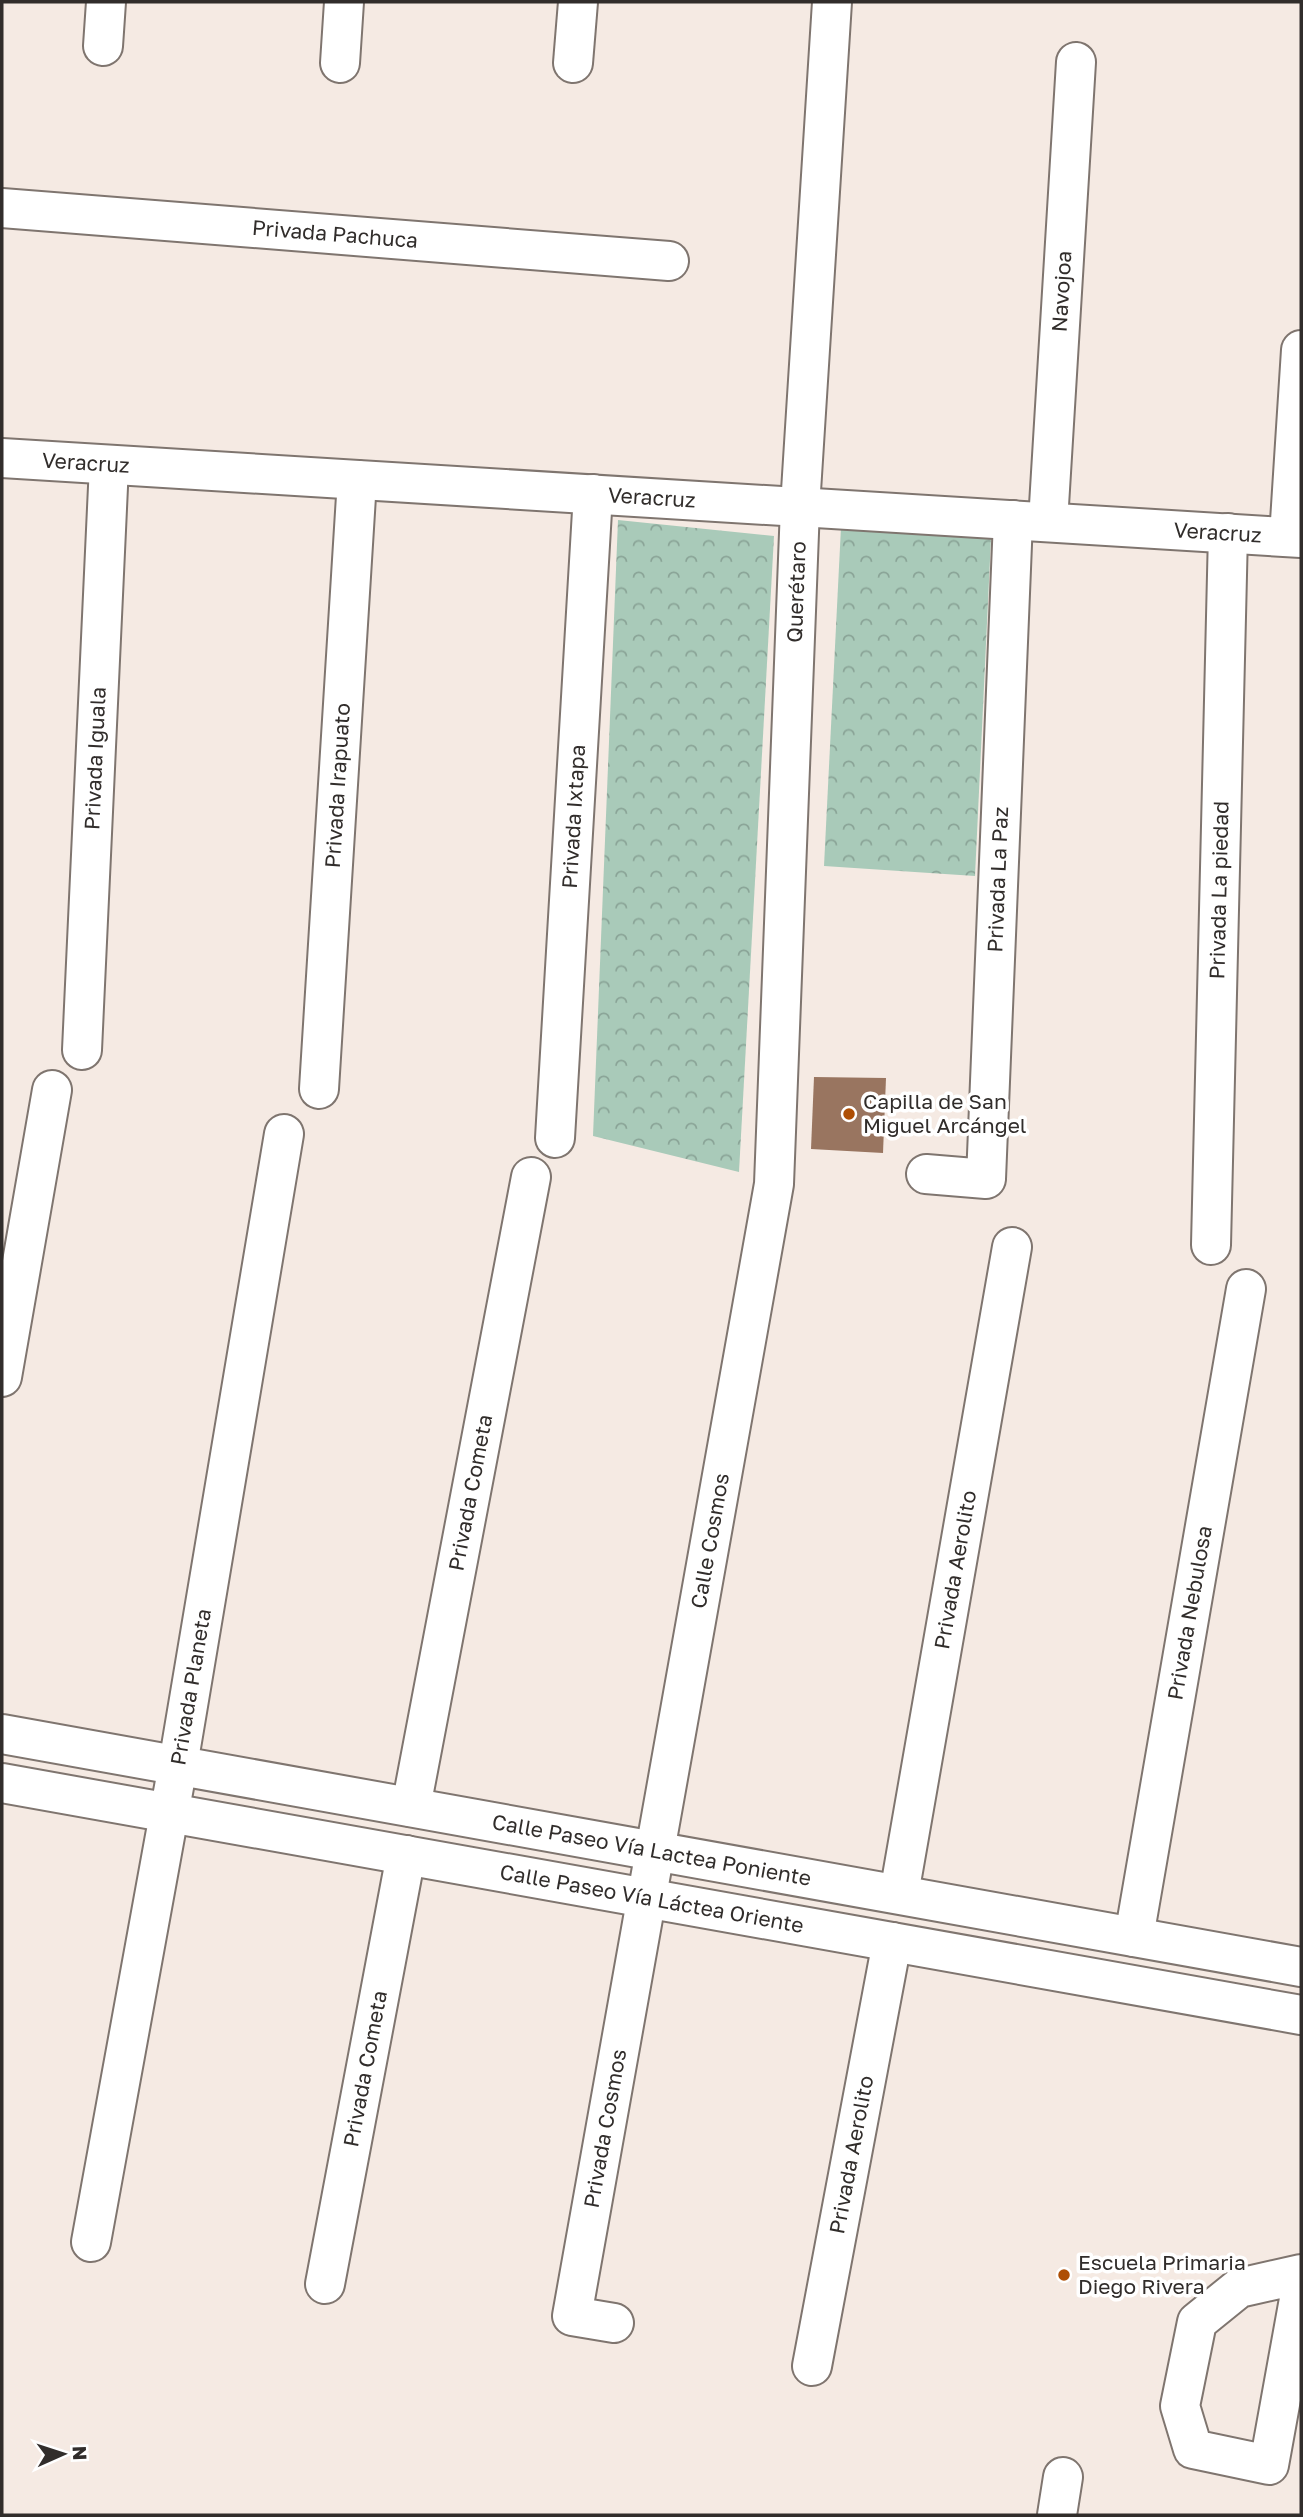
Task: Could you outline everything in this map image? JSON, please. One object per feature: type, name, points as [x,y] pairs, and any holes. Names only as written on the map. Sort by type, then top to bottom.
[{"type":"street","points":[[103,46],[106,2]]},
{"type":"street","points":[[340,62],[344,2]]},
{"type":"street","points":[[573,63],[578,2]]},
{"type":"street","name":"Querétaro","points":[[774,1184],[800,507],[832,2]]},
{"type":"street","name":"Navojoa","points":[[1031,521],[1076,62]]},
{"type":"street","name":"Privada Pachuca","points":[[2,208],[669,261]]},
{"type":"street","points":[[1295,538],[1301,350]]},
{"type":"street","name":"Veracruz","points":[[2,458],[1295,538]]},
{"type":"street","name":"Privada Iguala","points":[[82,1050],[109,465]]},
{"type":"street","name":"Privada Irapuato","points":[[319,1089],[356,480]]},
{"type":"street","name":"Privada Ixtapa","points":[[555,1138],[593,494]]},
{"type":"street","name":"Privada La Paz","points":[[926,1174],[986,1179],[1031,521]]},
{"type":"street","name":"Privada La piedad","points":[[1211,1245],[1228,533]]},
{"type":"street","points":[[2,1377],[52,1090]]},
{"type":"street","name":"Privada Planeta","points":[[91,2242],[178,1765],[284,1134]]},
{"type":"street","name":"Privada Cometa","points":[[411,1807],[531,1177]]},
{"type":"street","name":"Calle Cosmos","points":[[647,1899],[774,1184]]},
{"type":"street","name":"Privada Aerolito","points":[[899,1894],[1012,1247]]},
{"type":"street","name":"Privada Nebulosa","points":[[1134,1937],[1246,1289]]},
{"type":"street","name":"Calle Paseo Vía Lactea Poniente","points":[[2,1734],[1301,1966]]},
{"type":"street","name":"Calle Paseo Vía Láctea Oriente","points":[[2,1783],[1301,2015]]},
{"type":"street","name":"Privada Cometa","points":[[325,2284],[406,1855]]},
{"type":"street","name":"Privada Cosmos","points":[[614,2323],[572,2316],[647,1899]]},
{"type":"street","name":"Privada Aerolito","points":[[812,2366],[892,1942]]},
{"type":"street","points":[[1301,2274],[1239,2288],[1197,2322],[1180,2406],[1193,2449],[1269,2465],[1301,2288]]},
{"type":"street","points":[[1057,2515],[1063,2477]]},
{"type":"green space","points":[[618,520],[774,536],[739,1172],[593,1136]]},
{"type":"green space","points":[[841,527],[991,538],[975,876],[824,866]]},
{"type":"building","name":"Capilla de San Miguel Arcángel","points":[[814,1077],[886,1078],[883,1153],[811,1149]]},
{"type":"place","name":"Capilla de San Miguel Arcángel","points":[[849,1114]]},
{"type":"place","name":"Escuela Primaria Diego Rivera","points":[[1064,2275]]}]
